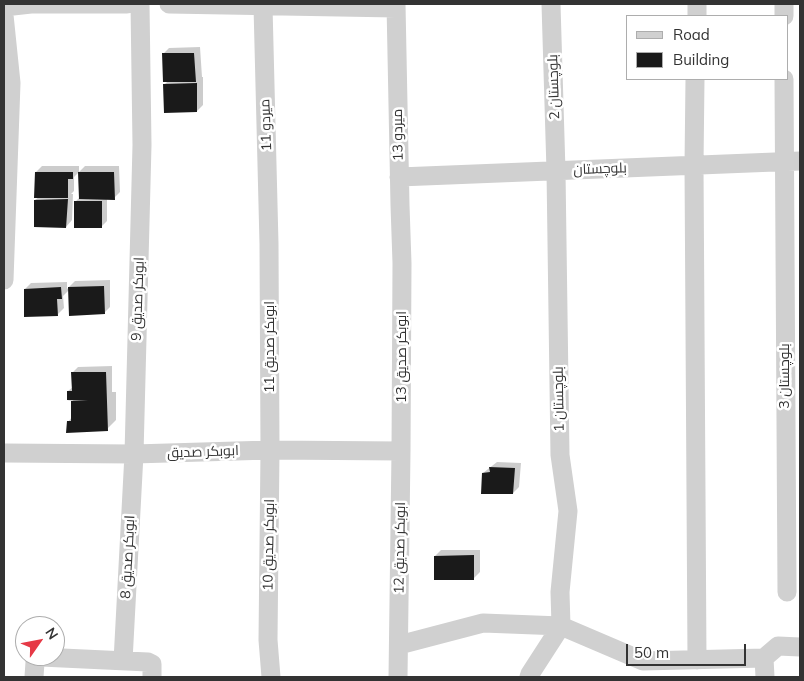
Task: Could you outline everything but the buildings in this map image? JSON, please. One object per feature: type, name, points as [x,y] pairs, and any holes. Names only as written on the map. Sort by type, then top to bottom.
[{"type":"street","points":[[4,8],[31,4],[127,4]]},
{"type":"street","name":"ابوبکر صدیق 9","points":[[134,454],[142,145],[140,4]]},
{"type":"street","points":[[169,4],[396,6]]},
{"type":"street","name":"بلوچستان 2","points":[[551,4],[556,171]]},
{"type":"street","name":"میردو 11","points":[[263,6],[269,244]]},
{"type":"street","name":"میردو 13","points":[[396,6],[402,263]]},
{"type":"street","points":[[4,15],[11,82],[4,274]]},
{"type":"street","points":[[695,80],[697,660]]},
{"type":"street","name":"بلوچستان 3","points":[[784,80],[792,161],[787,592]]},
{"type":"street","name":"بلوچستان","points":[[399,177],[792,161]]},
{"type":"street","name":"بلوچستان 1","points":[[556,171],[560,455],[568,511],[560,592],[562,626]]},
{"type":"street","name":"ابوبکر صدیق 11","points":[[269,244],[270,450]]},
{"type":"street","name":"ابوبکر صدیق 13","points":[[402,263],[402,451]]},
{"type":"street","name":"ابوبکر صدیق","points":[[4,453],[134,454],[270,450],[402,451]]},
{"type":"street","name":"ابوبکر صدیق 10","points":[[270,450],[268,640],[271,677]]},
{"type":"street","name":"ابوبکر صدیق 12","points":[[398,677],[402,451]]},
{"type":"street","name":"ابوبکر صدیق 8","points":[[123,661],[134,454]]},
{"type":"street","points":[[399,645],[483,623],[562,626],[644,669],[697,660],[764,658],[778,646],[800,647]]},
{"type":"street","points":[[529,677],[562,626]]},
{"type":"street","points":[[34,677],[35,662],[37,658],[41,657],[148,662],[152,664],[152,677]]},
{"type":"street","points":[[764,658],[764,677]]}]
